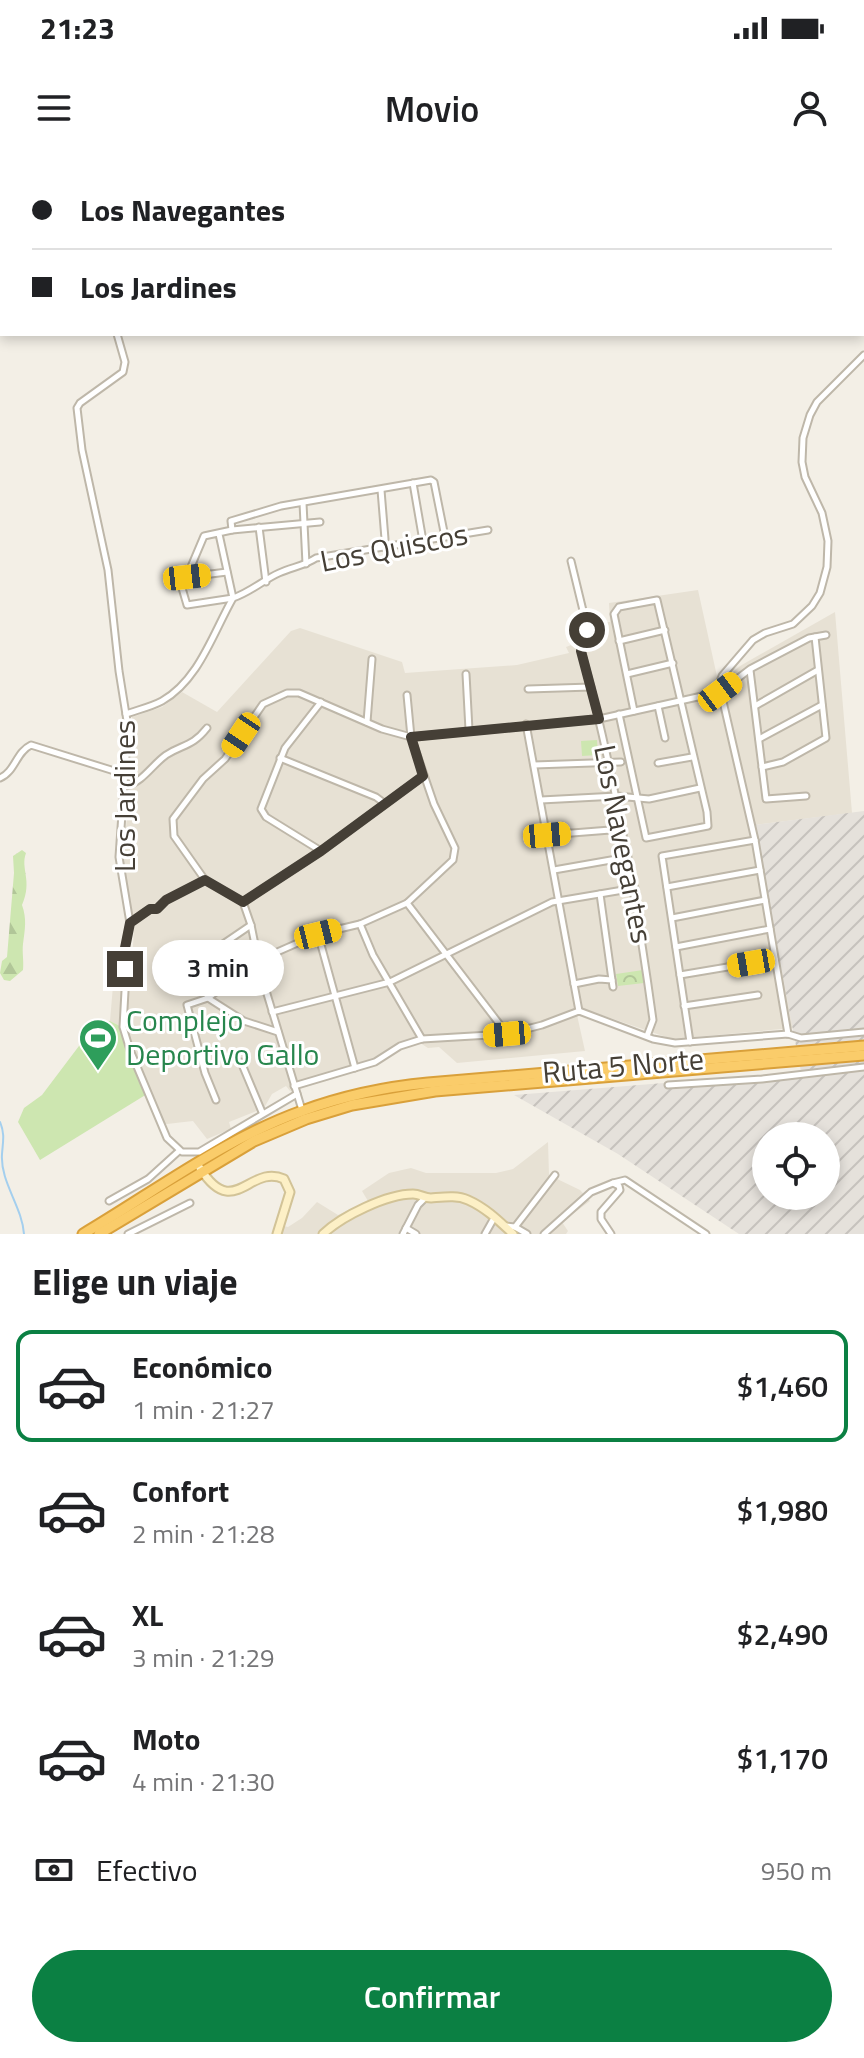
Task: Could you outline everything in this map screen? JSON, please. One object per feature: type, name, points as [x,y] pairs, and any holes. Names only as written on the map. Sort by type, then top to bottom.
[{"type":"highway","name":"Ruta 5 Norte","points":[[83,1234],[200,1168],[304,1115],[358,1094],[416,1084],[864,1046]]},
{"type":"highway","name":"Ruta 5 Norte","points":[[304,1115],[416,1093],[864,1055]]},
{"type":"highway","name":"Ruta 5 Norte","points":[[99,1234],[200,1168]]},
{"type":"street","name":"Los Jardines","points":[[118,336],[125,362],[123,372],[77,408],[82,450],[109,581],[128,727],[119,857],[130,923],[123,958],[123,1027],[165,1133],[179,1151]]},
{"type":"street","points":[[788,1034],[755,840],[720,692],[721,678],[753,640],[793,624],[812,606],[820,593],[827,567],[828,541],[822,513],[805,477],[803,438],[810,415],[822,396],[864,355]]},
{"type":"street","points":[[232,530],[231,521],[281,506],[431,480],[434,482],[445,537]]},
{"type":"street","points":[[413,483],[423,541]]},
{"type":"street","points":[[379,546],[385,539],[381,490]]},
{"type":"street","points":[[303,503],[306,565]]},
{"type":"street","points":[[227,572],[187,577],[204,536],[232,530],[320,522]]},
{"type":"street","points":[[259,527],[266,582]]},
{"type":"street","name":"Los Quiscos","points":[[187,577],[182,588],[187,605],[233,598],[250,592],[279,573],[306,565],[316,558],[488,530]]},
{"type":"street","points":[[126,714],[162,701],[194,671],[233,598],[219,534]]},
{"type":"street","name":"Los Navegantes","points":[[571,561],[587,627],[581,651],[617,796],[635,888],[653,1020],[647,1036]]},
{"type":"street","points":[[619,714],[646,838],[708,826],[657,600],[621,606],[614,614],[634,711]]},
{"type":"street","points":[[619,641],[665,630]]},
{"type":"street","points":[[304,1115],[261,974],[243,902],[205,880],[174,836],[172,826],[174,816],[203,779],[225,759],[263,704],[293,692],[411,737],[599,719],[720,692],[750,669],[815,637],[826,635]]},
{"type":"street","points":[[762,767],[783,762],[826,738],[815,637]]},
{"type":"street","points":[[367,722],[372,659]]},
{"type":"street","points":[[627,674],[673,663]]},
{"type":"street","points":[[750,669],[766,799],[806,796]]},
{"type":"street","points":[[755,706],[818,670]]},
{"type":"street","points":[[466,674],[469,730]]},
{"type":"street","points":[[528,689],[591,687]]},
{"type":"street","points":[[259,960],[318,934],[360,924],[407,903],[449,866],[455,854],[450,833],[423,776],[411,737],[407,695]]},
{"type":"street","points":[[321,702],[297,730],[280,758],[261,804],[261,811],[266,817],[321,851]]},
{"type":"street","points":[[759,739],[822,705]]},
{"type":"street","points":[[658,706],[665,738]]},
{"type":"street","points":[[526,724],[579,1011]]},
{"type":"street","points":[[126,786],[135,784],[167,754],[190,745],[207,728]]},
{"type":"street","points":[[0,778],[7,775],[20,753],[31,745],[124,774]]},
{"type":"street","points":[[658,763],[693,757]]},
{"type":"street","points":[[280,758],[384,803]]},
{"type":"street","points":[[534,765],[621,762]]},
{"type":"street","points":[[243,902],[321,851],[423,776]]},
{"type":"street","points":[[541,800],[617,796],[649,799],[700,788]]},
{"type":"street","points":[[547,835],[623,829]]},
{"type":"street","points":[[690,1042],[662,856],[755,840]]},
{"type":"street","points":[[554,870],[628,857]]},
{"type":"street","points":[[667,887],[760,870]]},
{"type":"street","points":[[130,923],[205,880]]},
{"type":"street","points":[[272,1012],[390,982],[552,902],[635,888]]},
{"type":"street","points":[[574,984],[599,979],[613,983],[600,894]]},
{"type":"street","points":[[671,918],[765,900]]},
{"type":"street","points":[[407,903],[507,1034]]},
{"type":"street","points":[[360,924],[373,955],[422,1039]]},
{"type":"street","points":[[251,925],[200,961],[198,970],[208,998],[244,1021],[279,1032]]},
{"type":"street","points":[[676,947],[770,929]]},
{"type":"street","points":[[318,934],[355,1069]]},
{"type":"street","points":[[680,975],[775,959]]},
{"type":"street","points":[[216,1100],[205,1073],[187,1005],[261,974]]},
{"type":"street","points":[[684,1006],[758,995]]},
{"type":"street","points":[[294,1086],[355,1069],[422,1039],[507,1034],[579,1011],[668,1042],[788,1034],[801,1038],[864,1032]]},
{"type":"street","points":[[241,1062],[263,1113]]},
{"type":"street","points":[[668,1085],[762,1079],[864,1067]]},
{"type":"street","points":[[109,1201],[148,1179],[179,1151],[190,1154],[199,1152],[297,1094]]},
{"type":"street","points":[[200,1168],[212,1184],[227,1191],[238,1190],[272,1176],[284,1179],[290,1195],[277,1234]]},
{"type":"street","points":[[514,1231],[555,1175]]},
{"type":"street","points":[[544,1234],[591,1192],[625,1180],[706,1234]]},
{"type":"street","points":[[611,1234],[601,1219],[601,1212],[620,1190],[613,1183]]},
{"type":"street","points":[[324,1234],[336,1222],[380,1202],[415,1193],[425,1198],[461,1198],[514,1231],[527,1234]]},
{"type":"street","points":[[416,1234],[404,1231],[425,1198]]},
{"type":"street","points":[[128,1234],[190,1203]]},
{"type":"street","points":[[485,1234],[495,1217]]},
{"type":"shaded area","points":[[698,590],[718,681],[721,682],[740,666],[835,612],[852,813],[754,825],[793,1028],[672,1039],[575,1006],[585,1051],[457,1063],[439,1047],[428,1048],[417,1041],[380,1061],[346,1074],[290,1091],[286,1086],[272,1094],[264,1108],[229,1122],[231,1129],[207,1139],[193,1121],[158,1125],[127,1051],[120,1026],[110,1021],[114,974],[129,970],[133,946],[134,926],[123,856],[130,789],[132,717],[162,707],[182,692],[217,712],[291,631],[300,628],[402,662],[405,673],[517,665],[569,653],[566,647],[593,637],[589,622],[610,622],[609,603]]},
{"type":"shaded area","points":[[864,811],[864,1234],[739,1234],[618,1154],[514,1095],[801,1072],[754,825]]},
{"type":"shaded area","points":[[548,1142],[549,1175],[580,1190],[590,1201],[562,1222],[568,1231],[566,1234],[273,1234],[276,1224],[288,1227],[317,1202],[338,1215],[368,1201],[362,1191],[389,1173],[411,1168],[426,1173],[496,1173],[513,1169]]},
{"type":"green space","points":[[597,740],[598,755],[582,756],[581,741]]},
{"type":"green space","points":[[22,850],[26,853],[27,882],[22,905],[25,915],[23,970],[10,981],[4,980],[0,973],[2,961],[7,957],[13,856]]},
{"type":"green space","points":[[643,970],[644,983],[618,986],[616,974]]},
{"type":"green space","name":"Complejo Deportivo Gallo","points":[[110,1021],[120,1026],[127,1051],[147,1094],[40,1160],[18,1122],[24,1108],[42,1095],[85,1038],[82,1027]]},
{"type":"waterway","points":[[0,1122],[4,1174],[24,1234]]},
{"type":"place","name":"Complejo Deportivo Gallo","points":[[98,1072]]},
{"type":"route","points":[[125,969],[123,958],[130,923],[150,909],[157,909],[166,900],[205,880],[243,902],[321,851],[423,776],[411,737],[599,719],[581,651],[587,630]]}]
